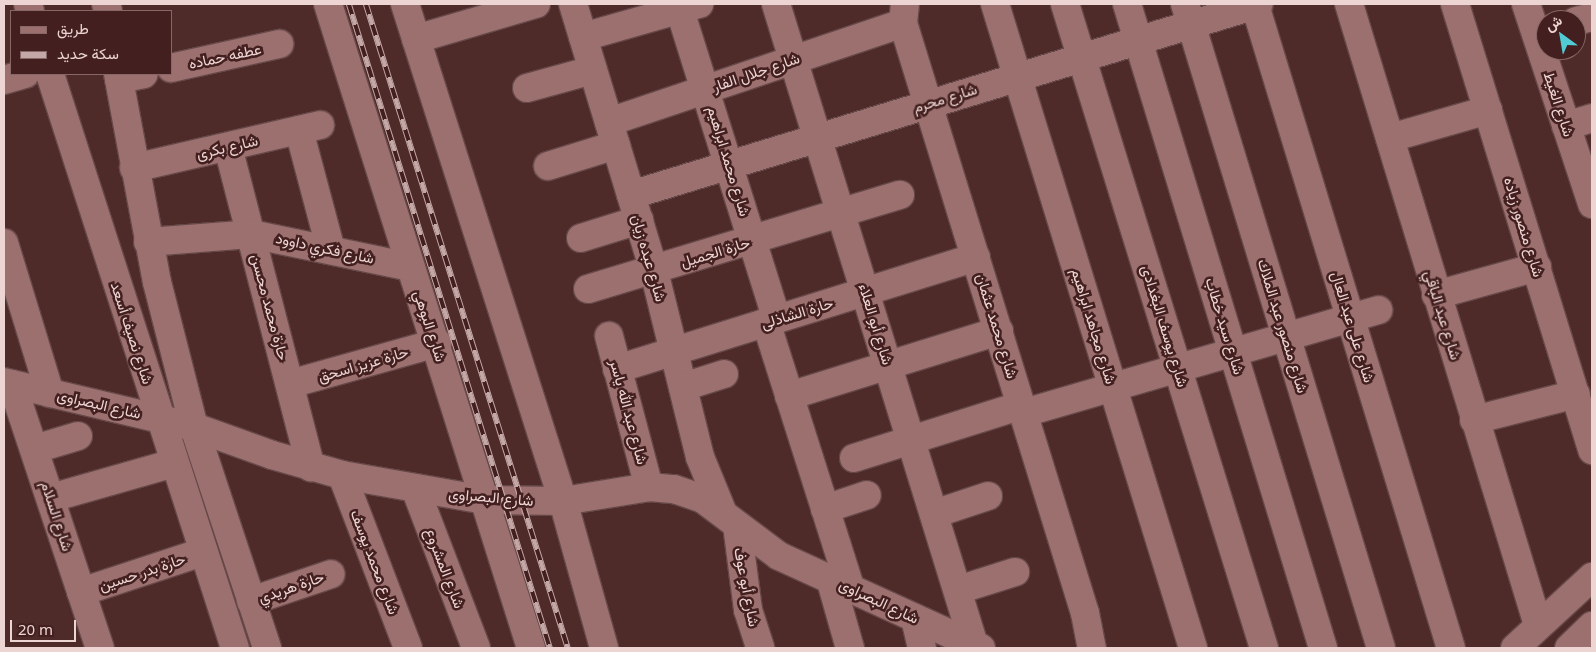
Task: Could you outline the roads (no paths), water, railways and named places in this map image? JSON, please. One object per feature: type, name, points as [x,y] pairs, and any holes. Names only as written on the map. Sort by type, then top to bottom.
[{"type":"street","name":"شارع البوهي","points":[[328,4],[410,267],[437,343],[531,648]]},
{"type":"street","points":[[405,4],[563,501],[604,648]]},
{"type":"street","points":[[416,39],[536,4]]},
{"type":"street","name":"شارع عبده زيان","points":[[573,4],[654,271],[700,457],[730,519]]},
{"type":"street","name":"شارع أبو العلاء","points":[[776,4],[911,441],[958,590],[978,646]]},
{"type":"street","name":"شارع مجاهد ابراهيم","points":[[994,4],[1193,648]]},
{"type":"street","name":"شارع يوسف البغدادى","points":[[1065,4],[1264,648]]},
{"type":"street","name":"شارع سيد خطاب","points":[[1127,4],[1323,648]]},
{"type":"street","name":"شارع محرم","points":[[580,238],[635,208],[730,165],[1138,39],[1188,14],[1257,4]]},
{"type":"street","name":"شارع على عبد العال","points":[[1257,4],[1451,648]]},
{"type":"street","name":"شارع عبد الباقي","points":[[1349,4],[1474,420],[1538,625]]},
{"type":"street","name":"شارع منصور زياده","points":[[1455,4],[1592,450]]},
{"type":"street","name":"شارع الغيط","points":[[1526,4],[1536,22]]},
{"type":"street","points":[[583,37],[686,6]]},
{"type":"street","name":"شارع محمد ابراهيم","points":[[686,6],[706,90],[753,240],[789,396],[825,508],[840,582],[850,648]]},
{"type":"street","name":"شارع جلال الفار","points":[[548,166],[706,90],[793,60],[904,13]]},
{"type":"street","name":"شارع محمد عثمان","points":[[904,13],[929,103],[1085,613],[1092,648]]},
{"type":"street","name":"شارع منصور عبد الملاك","points":[[1188,14],[1381,648]]},
{"type":"street","name":"عطفه حماده","points":[[172,68],[278,44]]},
{"type":"street","name":"شارع الغيط","points":[[1549,60],[1566,126],[1592,204]]},
{"type":"street","points":[[526,88],[593,70]]},
{"type":"street","points":[[4,80],[22,75]]},
{"type":"street","name":"شارع نصيف أسعد","points":[[50,75],[203,552],[226,646]]},
{"type":"street","points":[[127,76],[134,168],[148,242],[194,426],[267,648]]},
{"type":"street","points":[[1390,138],[1488,110]]},
{"type":"street","points":[[1566,126],[1592,118]]},
{"type":"street","name":"شارع بكرى","points":[[134,168],[310,127],[331,250]]},
{"type":"street","name":"حارة محمد محسن","points":[[228,147],[311,467]]},
{"type":"street","name":"حارة الجميل","points":[[588,289],[654,271],[900,195]]},
{"type":"street","name":"شارع فكري داوود","points":[[148,242],[251,234],[410,267]]},
{"type":"street","points":[[4,243],[50,393]]},
{"type":"street","name":"حارة الشاذلى","points":[[617,369],[976,257]]},
{"type":"street","points":[[1436,295],[1537,267]]},
{"type":"street","points":[[854,458],[1023,409],[1113,387],[1378,310]]},
{"type":"street","points":[[789,396],[999,331]]},
{"type":"street","name":"شارع عبد الله ياسر","points":[[609,336],[649,487]]},
{"type":"street","name":"حارة عزيز اسحق","points":[[290,384],[437,343]]},
{"type":"street","points":[[683,387],[724,374]]},
{"type":"street","name":"شارع البصراوى","points":[[8,383],[194,426],[311,467],[342,475],[485,500],[563,501],[649,487],[674,489],[696,496],[779,556],[978,646]]},
{"type":"street","name":"شارع السلام","points":[[8,383],[36,449],[100,648]]},
{"type":"street","points":[[1474,420],[1576,394]]},
{"type":"street","points":[[36,449],[78,436]]},
{"type":"street","points":[[51,498],[174,463]]},
{"type":"street","name":"شارع محمد يوسف","points":[[342,475],[408,648]]},
{"type":"street","name":"شارع المشروع","points":[[415,488],[476,648]]},
{"type":"street","points":[[825,508],[867,495]]},
{"type":"street","points":[[934,514],[988,496]]},
{"type":"street","name":"شارع أبو عوف","points":[[730,519],[748,610],[760,648]]},
{"type":"street","name":"حارة بدر حسين","points":[[81,592],[203,552]]},
{"type":"street","points":[[958,590],[1015,572]]},
{"type":"street","name":"حارة هريدي","points":[[251,601],[331,574]]},
{"type":"street","points":[[1515,648],[1592,577]]},
{"type":"street","points":[[915,618],[922,648]]},
{"type":"street","points":[[1569,648],[1592,626]]},
{"type":"railway","points":[[349,4],[550,648]]},
{"type":"railway","points":[[366,4],[568,648]]}]
